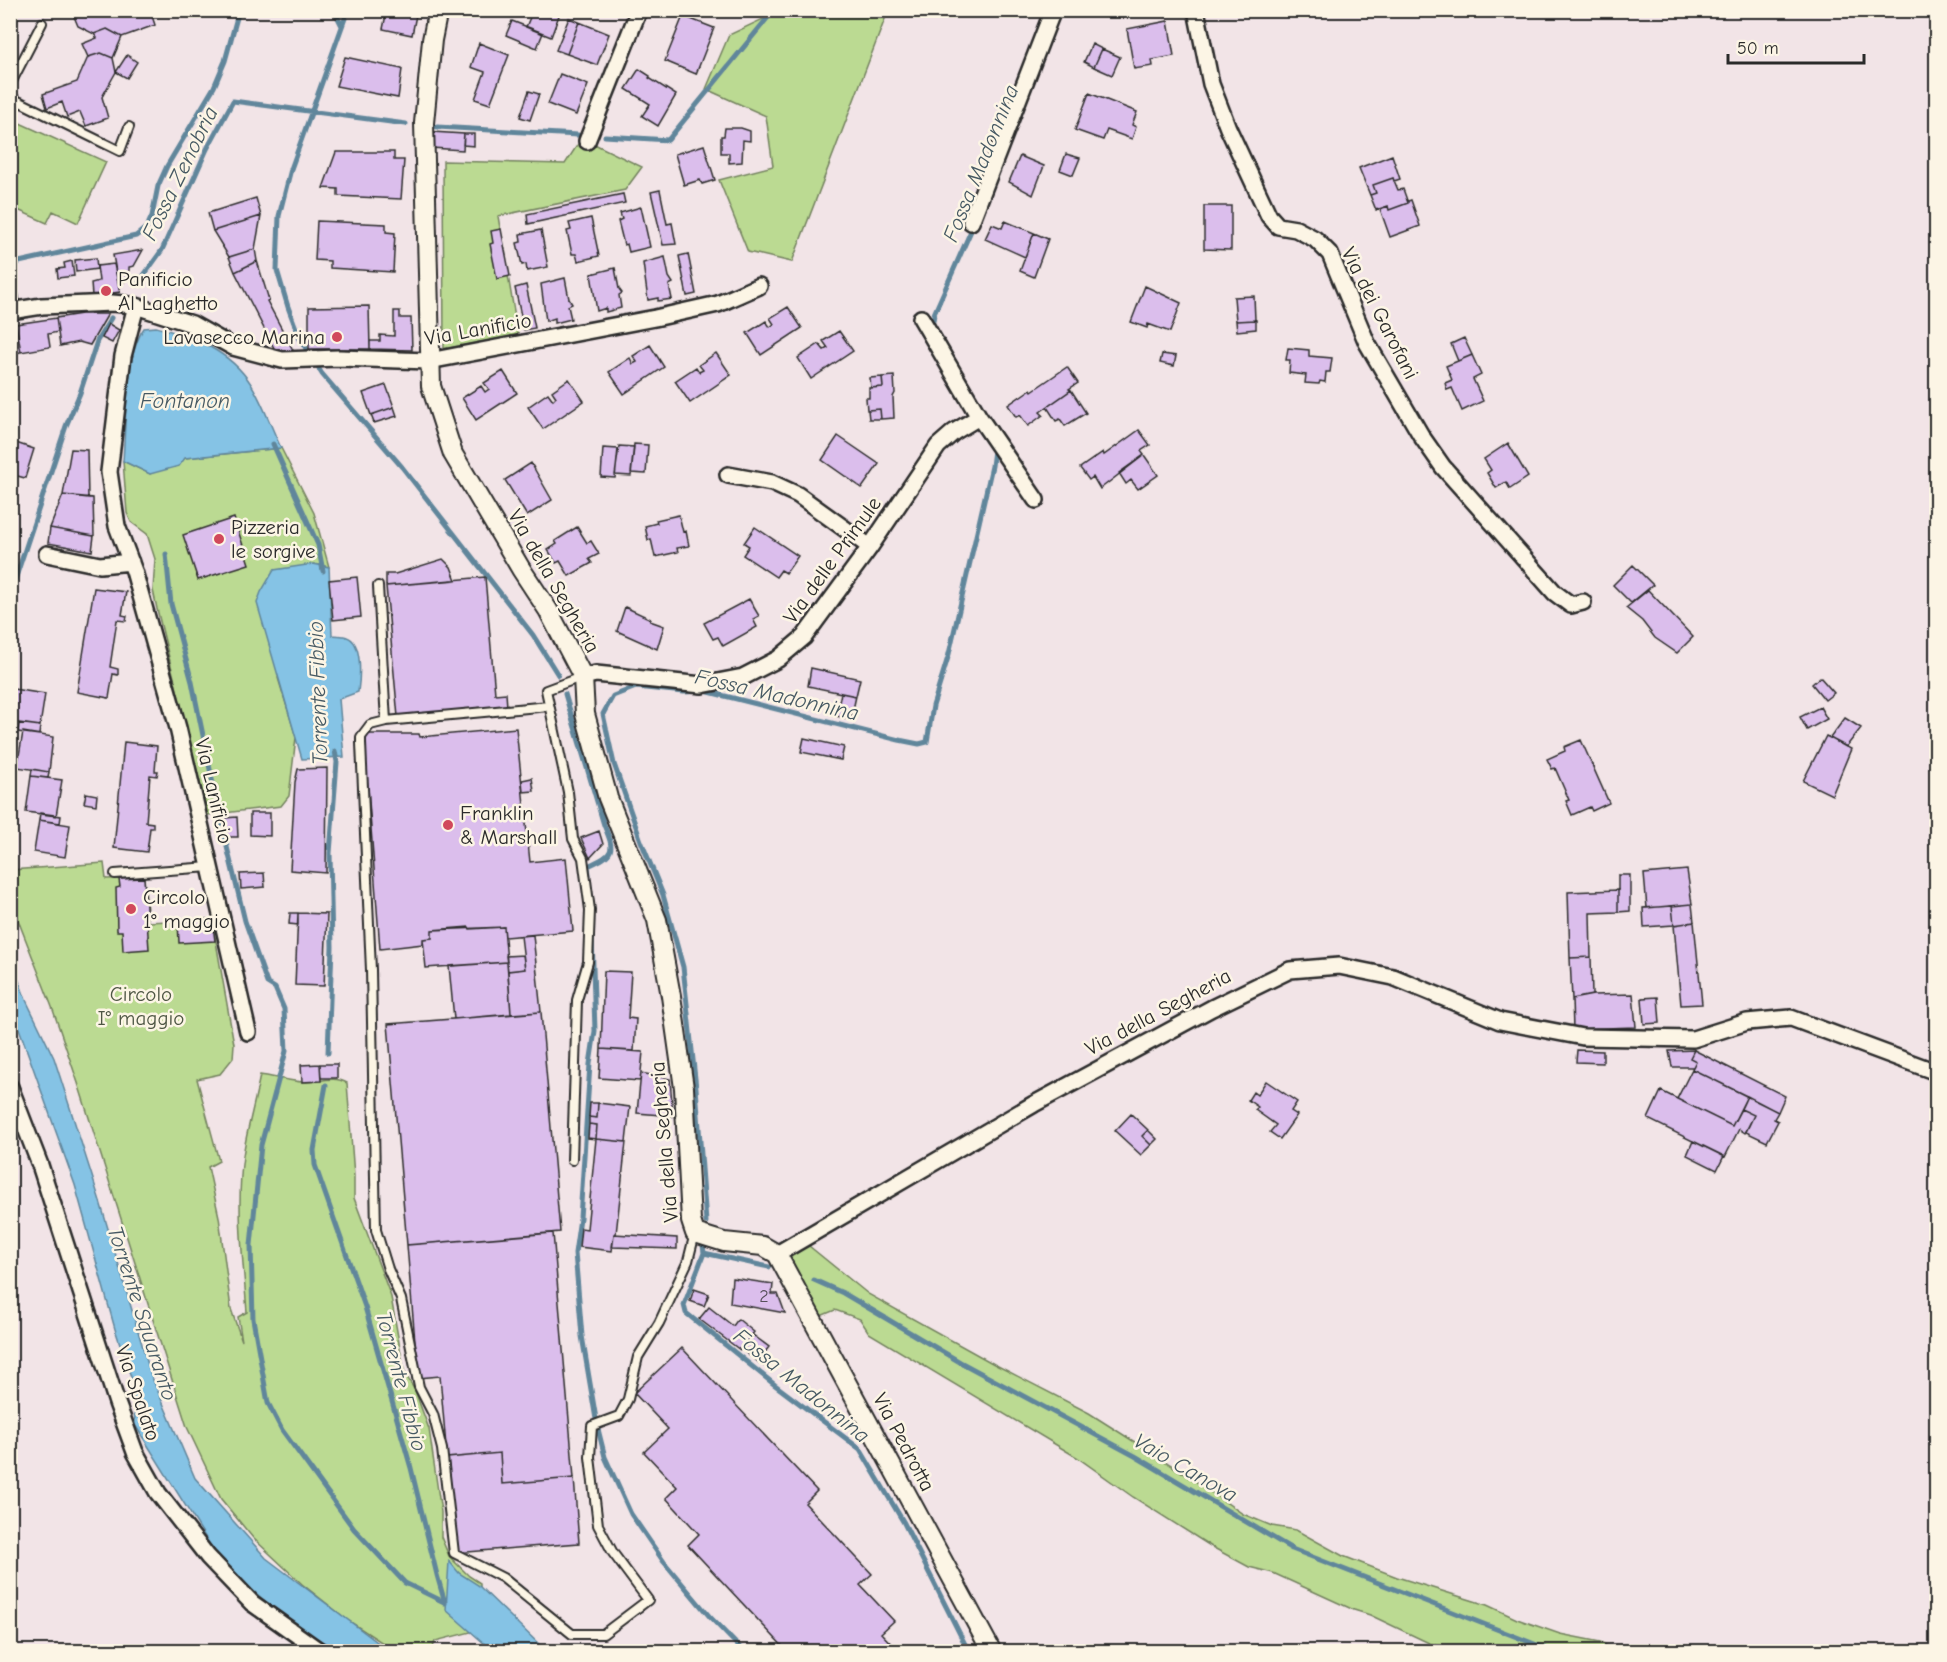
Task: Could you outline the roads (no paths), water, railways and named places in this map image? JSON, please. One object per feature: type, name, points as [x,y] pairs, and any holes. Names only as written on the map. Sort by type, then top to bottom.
[{"type":"street","name":"Via della Segheria","points":[[438,10],[432,40],[424,123],[430,386],[453,454],[548,610],[583,677],[585,714],[608,798],[657,920],[684,1088],[691,1221],[695,1233],[724,1242],[763,1246],[777,1254],[1034,1104],[1212,1008],[1290,970],[1340,966],[1393,976],[1500,1021],[1583,1037],[1693,1039],[1747,1022],[1791,1018],[1936,1072]]},
{"type":"street","points":[[587,141],[639,10]]},
{"type":"street","points":[[971,222],[1053,10]]},
{"type":"street","name":"Via dei Garofani","points":[[1196,10],[1211,84],[1228,128],[1269,216],[1278,226],[1296,230],[1316,239],[1330,254],[1367,343],[1443,467],[1555,592],[1571,605],[1583,602]]},
{"type":"street","name":"Via Lanificio","points":[[10,311],[42,306],[112,303],[136,306],[192,324],[233,347],[282,360],[339,358],[429,361],[718,304],[759,286]]},
{"type":"street","name":"Via Lanificio","points":[[136,306],[123,356],[109,472],[117,526],[131,562],[178,728],[248,1032]]},
{"type":"street","points":[[921,318],[979,417],[1035,500]]},
{"type":"street","name":"Via delle Primule","points":[[583,677],[596,674],[702,685],[743,677],[778,659],[804,637],[870,547],[938,446],[954,432],[979,417]]},
{"type":"street","points":[[728,475],[772,483],[798,495],[870,547]]},
{"type":"street","points":[[47,554],[100,565],[131,562]]},
{"type":"street","name":"Via Spalato","points":[[10,1087],[40,1165],[135,1452],[158,1493],[208,1557],[252,1603],[321,1652]]},
{"type":"street","name":"Via Pedrotta","points":[[777,1254],[992,1652]]},
{"type":"lane","points":[[10,85],[42,23]]},
{"type":"lane","points":[[10,97],[120,151],[129,127]]},
{"type":"lane","points":[[378,586],[386,721]]},
{"type":"lane","points":[[572,1160],[577,1000],[588,962],[590,910],[582,858],[573,839],[568,792],[546,690],[583,677]]},
{"type":"lane","points":[[549,706],[386,721],[370,724],[361,737],[370,970],[376,1230],[388,1269],[401,1299],[419,1388],[433,1413],[442,1449],[454,1553],[503,1578],[572,1634],[603,1634],[648,1600],[613,1553],[598,1525],[590,1457],[592,1426],[620,1416],[638,1357],[659,1323],[688,1261],[695,1233]]},
{"type":"lane","points":[[115,874],[210,867]]},
{"type":"water","name":"Fontanon","points":[[156,327],[196,340],[232,362],[255,391],[281,448],[185,458],[179,466],[150,474],[123,461],[127,392],[133,356],[144,328]]},
{"type":"water","points":[[313,564],[329,567],[332,635],[345,636],[352,640],[358,653],[360,670],[358,692],[339,699],[344,757],[302,759],[257,603],[274,570]]},
{"type":"water","points":[[10,957],[26,1000],[54,1058],[99,1198],[151,1375],[195,1478],[266,1558],[389,1651],[339,1651],[293,1625],[222,1564],[135,1425],[133,1383],[115,1329],[75,1185],[11,1006]]},
{"type":"water","points":[[449,1561],[459,1573],[478,1585],[546,1651],[493,1651],[446,1610]]},
{"type":"waterway","points":[[10,264],[136,236],[147,227],[152,216],[158,186],[167,166],[214,87],[225,61],[239,10]]},
{"type":"waterway","points":[[334,10],[342,26]]},
{"type":"waterway","points":[[348,10],[291,169],[279,216],[277,270],[288,307],[300,339],[322,374],[402,467],[533,635],[558,675]]},
{"type":"waterway","name":"Fossa Zenobria","points":[[605,136],[668,140],[774,10]]},
{"type":"waterway","name":"Fossa Zenobria","points":[[137,285],[162,250],[207,149],[233,101],[406,124]]},
{"type":"waterway","name":"Fossa Zenobria","points":[[437,127],[578,135]]},
{"type":"waterway","name":"Fossa Madonnina","points":[[932,327],[934,314],[974,224]]},
{"type":"waterway","name":"Fossa Zenobria","points":[[10,595],[66,426],[80,393],[97,341],[111,318]]},
{"type":"waterway","name":"Torrente Fibbio","points":[[273,444],[318,545],[323,571]]},
{"type":"waterway","name":"Fossa Madonnina","points":[[706,1222],[696,1088],[683,967],[663,895],[614,764],[603,714],[613,696],[636,687],[684,692],[705,691],[899,740],[919,744],[927,742],[933,706],[949,654],[992,466],[994,450],[992,446]]},
{"type":"waterway","points":[[166,554],[171,604],[192,682],[220,818],[245,921],[267,983],[275,988],[284,1009],[286,1051],[261,1145],[251,1245],[253,1319],[268,1403],[282,1430],[354,1529],[405,1583],[444,1602]]},
{"type":"waterway","points":[[565,694],[611,846],[608,855],[588,866],[589,875]]},
{"type":"waterway","name":"Torrente Fibbio","points":[[328,1053],[332,947],[330,853],[337,762],[335,751]]},
{"type":"waterway","points":[[592,935],[595,1031],[590,1064],[580,1218],[575,1253],[582,1336],[597,1425],[605,1457],[631,1514],[664,1562],[710,1617],[744,1652]]},
{"type":"waterway","name":"Torrente Fibbio","points":[[326,1085],[314,1150],[315,1165],[365,1307],[411,1468],[445,1603]]},
{"type":"waterway","name":"Fossa Madonnina","points":[[703,1245],[704,1253],[684,1305],[686,1313],[775,1385],[860,1449],[904,1523],[969,1652]]},
{"type":"waterway","name":"Vaio Canova","points":[[704,1253],[769,1267]]},
{"type":"waterway","name":"Vaio Canova","points":[[814,1280],[843,1293],[960,1362],[1135,1456],[1292,1549],[1555,1652]]},
{"type":"place","name":"Panificio Al Laghetto","points":[[106,291]]},
{"type":"place","name":"Lavasecco Marina","points":[[337,337]]},
{"type":"place","name":"Pizzeria le sorgive","points":[[219,539]]},
{"type":"place","name":"Franklin & Marshall","points":[[448,825]]},
{"type":"place","name":"Circolo 1° maggio","points":[[131,909]]},
{"type":"park label","name":"Circolo I° maggio","points":[[141,1006]]},
{"type":"water label","name":"Torrente Squaranto","points":[[143,1313]]}]
